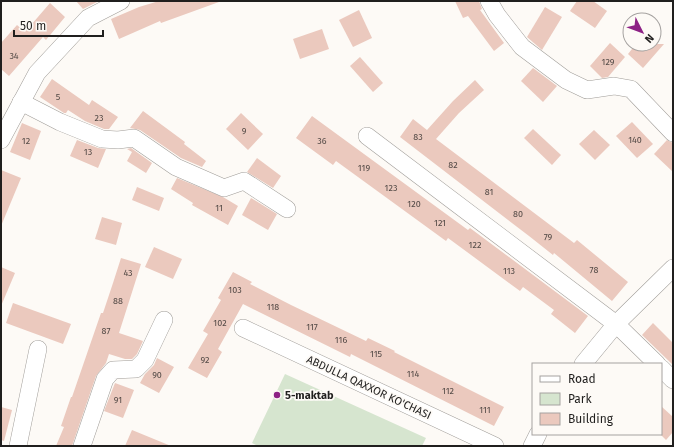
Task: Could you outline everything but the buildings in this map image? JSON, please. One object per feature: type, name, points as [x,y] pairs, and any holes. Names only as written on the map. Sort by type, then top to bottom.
[{"type":"street","points":[[1,140],[37,73],[88,18],[121,1]]},
{"type":"street","points":[[489,1],[497,15],[522,47],[566,80],[587,90],[614,86],[631,89],[673,133]]},
{"type":"street","points":[[21,102],[60,122],[102,139],[118,140],[134,138],[176,167],[224,188],[244,181],[287,209]]},
{"type":"street","points":[[367,136],[616,324],[656,363]]},
{"type":"street","points":[[584,363],[616,324],[673,268]]},
{"type":"street","points":[[82,446],[104,379],[113,370],[136,369],[145,360],[164,320]]},
{"type":"street","name":"ABDULLA QAXXOR KO'CHASI","points":[[243,328],[495,446]]},
{"type":"street","points":[[18,446],[38,349]]},
{"type":"street","points":[[662,369],[673,380]]},
{"type":"street","points":[[532,446],[538,435]]},
{"type":"green space","points":[[285,374],[426,438],[422,446],[258,446],[252,443]]},
{"type":"place","name":"5-maktab","points":[[277,395]]}]
